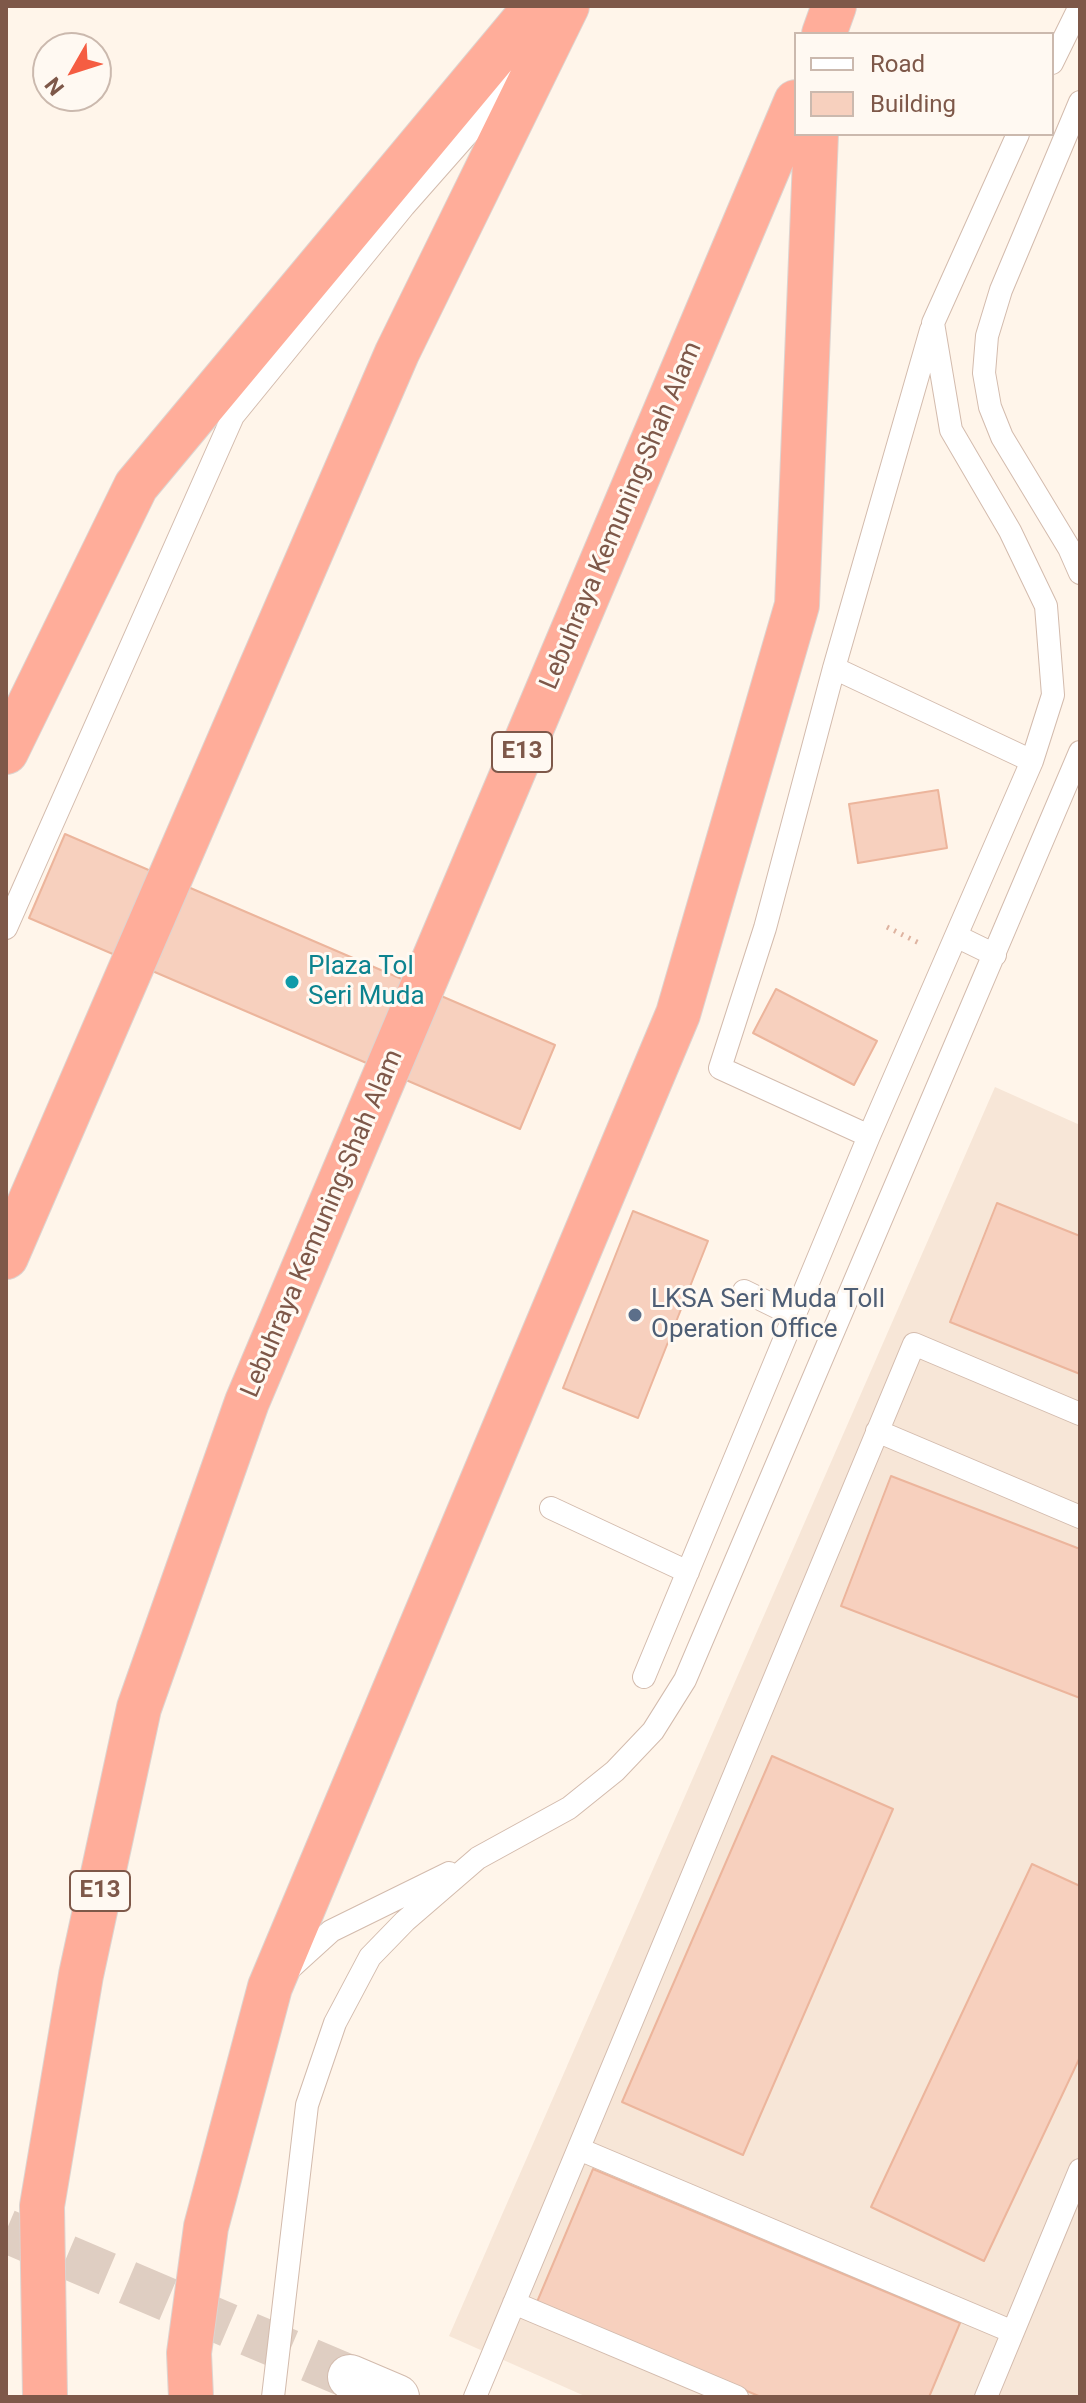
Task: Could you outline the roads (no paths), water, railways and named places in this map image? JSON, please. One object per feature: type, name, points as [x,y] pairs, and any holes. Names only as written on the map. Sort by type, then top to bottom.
[{"type":"highway","points":[[825,32],[834,6]]},
{"type":"highway","points":[[6,752],[136,486],[551,18]]},
{"type":"highway","points":[[6,1257],[397,353],[551,18]]},
{"type":"highway","name":"Lebuhraya Kemuning-Shah Alam","points":[[45,2397],[42,2206],[81,1975],[139,1708],[247,1402],[794,107]]},
{"type":"highway","points":[[191,2397],[189,2353],[206,2227],[270,1987],[678,1014],[797,605],[816,136]]},
{"type":"street","points":[[350,2377],[397,2397]]},
{"type":"lane","points":[[1054,59],[1080,6]]},
{"type":"lane","points":[[6,928],[233,416],[404,206],[551,18]]},
{"type":"lane","points":[[1080,102],[1001,290],[987,336],[984,373],[990,407],[1002,437],[1069,548],[1080,573]]},
{"type":"lane","points":[[869,1136],[720,1068],[765,928],[834,668],[933,323],[1017,136]]},
{"type":"lane","points":[[644,1677],[869,1136],[1032,761],[1053,695],[1046,606],[1010,531],[951,430],[933,323]]},
{"type":"lane","points":[[834,668],[1032,761]]},
{"type":"lane","points":[[270,1987],[331,1931],[478,1858],[569,1808],[615,1771],[653,1731],[685,1680],[1080,752]]},
{"type":"lane","points":[[956,936],[995,955]]},
{"type":"lane","points":[[744,1291],[795,1316]]},
{"type":"lane","points":[[475,2397],[914,1344],[1080,1414]]},
{"type":"lane","points":[[877,1431],[1080,1517]]},
{"type":"lane","points":[[551,1508],[688,1572]]},
{"type":"lane","points":[[273,2397],[307,2105],[335,2023],[370,1957],[405,1921],[478,1858]]},
{"type":"lane","points":[[579,2149],[1013,2332]]},
{"type":"lane","points":[[986,2397],[1080,2170]]},
{"type":"lane","points":[[514,2303],[737,2397]]},
{"type":"tunnel","points":[[6,2231],[350,2377]]},
{"type":"place","name":"Plaza Tol Seri Muda","points":[[292,982]]},
{"type":"place","name":"LKSA Seri Muda Toll Operation Office","points":[[635,1315]]}]
